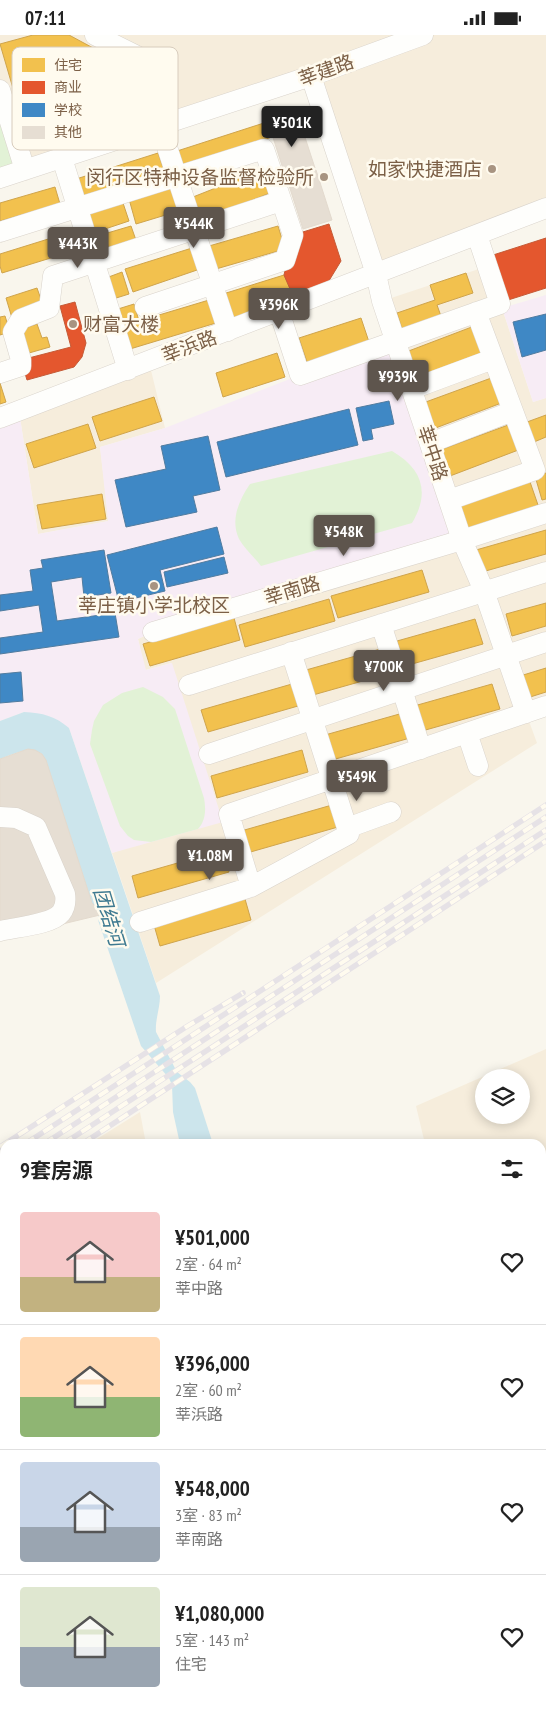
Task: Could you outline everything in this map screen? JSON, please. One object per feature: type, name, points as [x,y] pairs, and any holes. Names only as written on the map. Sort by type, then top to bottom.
[{"type":"street","points":[[95,35],[119,47]]},
{"type":"street","name":"莘建路","points":[[178,120],[312,76],[423,35]]},
{"type":"street","name":"莘中路","points":[[312,76],[376,274],[395,340],[448,500],[462,540],[484,591],[526,713]]},
{"type":"street","points":[[0,90],[12,130]]},
{"type":"street","points":[[0,232],[264,149],[293,235],[285,260],[145,307]]},
{"type":"street","points":[[18,150],[24,170]]},
{"type":"street","name":"莘建路","points":[[0,178],[86,150]]},
{"type":"street","points":[[168,150],[228,331]]},
{"type":"street","points":[[62,158],[128,370]]},
{"type":"street","points":[[0,373],[21,365],[12,332],[21,319],[49,308],[53,276],[195,231],[281,201]]},
{"type":"street","name":"莘浜路","points":[[0,418],[546,208]]},
{"type":"street","points":[[278,311],[300,375],[500,304],[477,235]]},
{"type":"street","points":[[448,500],[535,471],[476,312]]},
{"type":"street","points":[[412,389],[494,359]]},
{"type":"street","points":[[430,443],[513,411]]},
{"type":"street","name":"莘南路","points":[[152,632],[462,540],[546,513]]},
{"type":"street","points":[[189,685],[546,571]]},
{"type":"street","points":[[381,624],[421,749]]},
{"type":"street","points":[[209,753],[546,642]]},
{"type":"street","points":[[140,922],[251,887],[348,834],[291,652]]},
{"type":"street","points":[[251,887],[229,814],[546,706]]},
{"type":"street","points":[[467,733],[478,766]]},
{"type":"street","points":[[347,828],[391,811]]},
{"type":"street","points":[[0,817],[16,818],[36,827],[65,894],[66,903],[62,912],[52,920],[0,931]]},
{"type":"shaded area","points":[[0,35],[546,35],[546,208],[376,274],[311,76],[178,120],[178,47],[12,47],[12,128],[0,90]]},
{"type":"shaded area","points":[[19,150],[86,150],[25,170]]},
{"type":"shaded area","points":[[488,266],[533,402],[546,398],[546,706],[526,713],[537,743],[156,983],[112,853],[124,849],[171,663],[145,670],[138,639],[153,632],[461,538],[382,301]]},
{"type":"shaded area","points":[[546,295],[546,398],[533,402],[502,308]]},
{"type":"shaded area","name":"莘庄镇小学北校区","points":[[395,340],[462,540],[153,632],[138,639],[146,670],[172,663],[223,822],[112,853],[69,728],[24,712],[0,721],[0,418],[19,411],[38,534],[108,521],[100,447],[165,428]]},
{"type":"shaded area","points":[[149,362],[165,428],[100,447],[109,521],[38,534],[19,411]]},
{"type":"shaded area","points":[[546,1049],[546,1139],[424,1139],[416,1106],[475,1080],[475,1124],[530,1124],[530,1069],[500,1069]]},
{"type":"shaded area","points":[[140,1112],[145,1139],[97,1139]]},
{"type":"green space","points":[[0,90],[12,128],[12,150],[19,150],[25,170],[0,178]]},
{"type":"green space","points":[[392,451],[411,466],[420,482],[421,502],[412,523],[261,566],[239,539],[235,525],[237,510],[250,484]]},
{"type":"green space","points":[[143,687],[163,697],[175,709],[205,806],[204,818],[198,829],[151,842],[134,840],[120,826],[90,744],[94,721],[103,705],[122,693]]},
{"type":"water","name":"团结河","points":[[24,712],[37,713],[59,721],[69,728],[160,996],[156,1032],[177,1072],[195,1088],[211,1139],[179,1139],[173,1112],[172,1085],[169,1078],[141,1046],[98,920],[97,909],[92,903],[42,754],[26,751],[0,759],[0,721]]},
{"type":"building: 住宅","points":[[33,35],[69,35],[91,47],[12,47],[12,85],[0,44]]},
{"type":"building: 住宅","points":[[267,122],[272,137],[179,168],[174,152]]},
{"type":"building: 住宅","points":[[158,153],[165,173],[79,200],[73,180]]},
{"type":"building: 住宅","points":[[266,168],[275,191],[202,220],[193,197]]},
{"type":"building: 住宅","points":[[174,185],[182,210],[136,224],[129,199]]},
{"type":"building: 住宅","points":[[55,187],[60,204],[0,221],[0,203]]},
{"type":"building: 住宅","points":[[122,200],[129,221],[90,234],[83,213]]},
{"type":"building: 住宅","points":[[131,226],[137,243],[110,251],[104,234]]},
{"type":"building: 住宅","points":[[278,226],[285,249],[216,269],[209,246]]},
{"type":"building: 住宅","points":[[74,231],[80,249],[2,273],[0,254]]},
{"type":"building: 住宅","points":[[192,248],[200,269],[133,292],[125,269]]},
{"type":"building: 住宅","points":[[122,272],[129,294],[113,299],[106,278]]},
{"type":"building: 住宅","points":[[466,273],[473,293],[437,305],[442,319],[403,332],[397,313],[435,300],[430,285]]},
{"type":"building: 住宅","points":[[284,275],[294,298],[231,320],[223,294]]},
{"type":"building: 住宅","points":[[37,288],[44,308],[12,318],[6,298]]},
{"type":"building: 住宅","points":[[209,300],[216,323],[130,349],[118,309],[134,304],[139,321]]},
{"type":"building: 住宅","points":[[5,316],[10,332],[0,335],[0,317]]},
{"type":"building: 住宅","points":[[361,318],[369,342],[307,362],[299,338]]},
{"type":"building: 住宅","points":[[37,324],[42,338],[47,337],[50,347],[29,353],[22,329]]},
{"type":"building: 住宅","points":[[477,325],[487,351],[416,378],[406,352]]},
{"type":"building: 住宅","points":[[277,353],[285,377],[223,397],[216,373]]},
{"type":"building: 住宅","points":[[494,377],[504,402],[433,429],[423,403]]},
{"type":"building: 住宅","points":[[0,383],[6,402],[0,404]]},
{"type":"building: 住宅","points":[[154,397],[162,421],[100,441],[92,417]]},
{"type":"building: 住宅","points":[[546,415],[546,437],[534,442],[527,422]]},
{"type":"building: 住宅","points":[[88,424],[96,448],[34,468],[26,444]]},
{"type":"building: 住宅","points":[[511,424],[521,449],[450,476],[440,450]]},
{"type":"building: 住宅","points":[[546,473],[546,499],[542,500],[535,476]]},
{"type":"building: 住宅","points":[[529,479],[538,505],[468,532],[458,506]]},
{"type":"building: 住宅","points":[[102,494],[106,519],[42,529],[37,505]]},
{"type":"building: 住宅","points":[[546,530],[546,554],[482,572],[476,550]]},
{"type":"building: 住宅","points":[[422,570],[429,592],[338,618],[331,596]]},
{"type":"building: 住宅","points":[[329,599],[335,621],[245,647],[239,625]]},
{"type":"building: 住宅","points":[[546,603],[546,626],[512,636],[506,614]]},
{"type":"building: 住宅","points":[[234,618],[240,640],[150,666],[143,644]]},
{"type":"building: 住宅","points":[[475,619],[483,644],[405,666],[397,641]]},
{"type":"building: 住宅","points":[[384,648],[391,673],[313,695],[306,670]]},
{"type":"building: 住宅","points":[[546,668],[546,692],[527,698],[520,676]]},
{"type":"building: 住宅","points":[[292,684],[298,706],[208,732],[201,710]]},
{"type":"building: 住宅","points":[[492,684],[500,709],[422,731],[414,706]]},
{"type":"building: 住宅","points":[[403,713],[410,738],[332,760],[325,735]]},
{"type":"building: 住宅","points":[[302,750],[308,772],[217,798],[211,776]]},
{"type":"building: 住宅","points":[[332,805],[338,827],[247,853],[241,831]]},
{"type":"building: 住宅","points":[[223,850],[229,872],[138,898],[132,876]]},
{"type":"building: 住宅","points":[[245,899],[251,920],[160,946],[154,925]]},
{"type":"building: 商业","points":[[329,224],[341,261],[327,284],[294,298],[284,275],[293,235]]},
{"type":"building: 商业","points":[[546,238],[546,288],[505,301],[490,256]]},
{"type":"building: 商业","name":"财富大楼","points":[[75,302],[86,343],[82,357],[74,367],[27,380],[21,360],[71,347],[60,306]]},
{"type":"building: 学校","points":[[546,314],[546,350],[522,357],[513,322]]},
{"type":"building: 学校","points":[[389,401],[394,424],[371,429],[373,439],[363,441],[356,408]]},
{"type":"building: 学校","points":[[349,409],[358,445],[226,477],[217,442]]},
{"type":"building: 学校","points":[[208,436],[220,490],[193,496],[197,512],[126,527],[115,480],[166,469],[161,446]]},
{"type":"building: 学校","points":[[217,527],[224,554],[160,570],[165,591],[119,602],[107,555]]},
{"type":"building: 学校","points":[[104,550],[111,593],[84,597],[82,577],[51,582],[57,621],[115,613],[119,637],[0,654],[0,638],[43,632],[39,605],[0,611],[0,595],[33,591],[30,570],[43,568],[41,560]]},
{"type":"building: 学校","points":[[224,557],[228,573],[167,587],[164,572]]},
{"type":"building: 学校","points":[[21,672],[23,701],[0,703],[0,674]]},
{"type":"building: 其他","points":[[299,119],[315,168],[286,178],[270,128]]},
{"type":"building: 其他","points":[[316,170],[332,220],[303,229],[287,179]]},
{"type":"building: 其他","points":[[28,749],[42,754],[46,760],[92,903],[100,915],[0,939],[0,759]]},
{"type":"railway","points":[[33,1139],[546,805]]},
{"type":"railway","points":[[52,1139],[546,817]]},
{"type":"railway","points":[[71,1139],[546,830]]},
{"type":"railway","points":[[90,1139],[546,841]]},
{"type":"railway","points":[[12,1139],[186,1027],[243,993]]},
{"type":"place","name":"如家快捷酒店","points":[[492,169]]},
{"type":"place","name":"闵行区特种设备监督检验所","points":[[324,177]]},
{"type":"place","name":"财富大楼","points":[[73,324]]},
{"type":"place","name":"莘庄镇小学北校区","points":[[154,586]]}]
